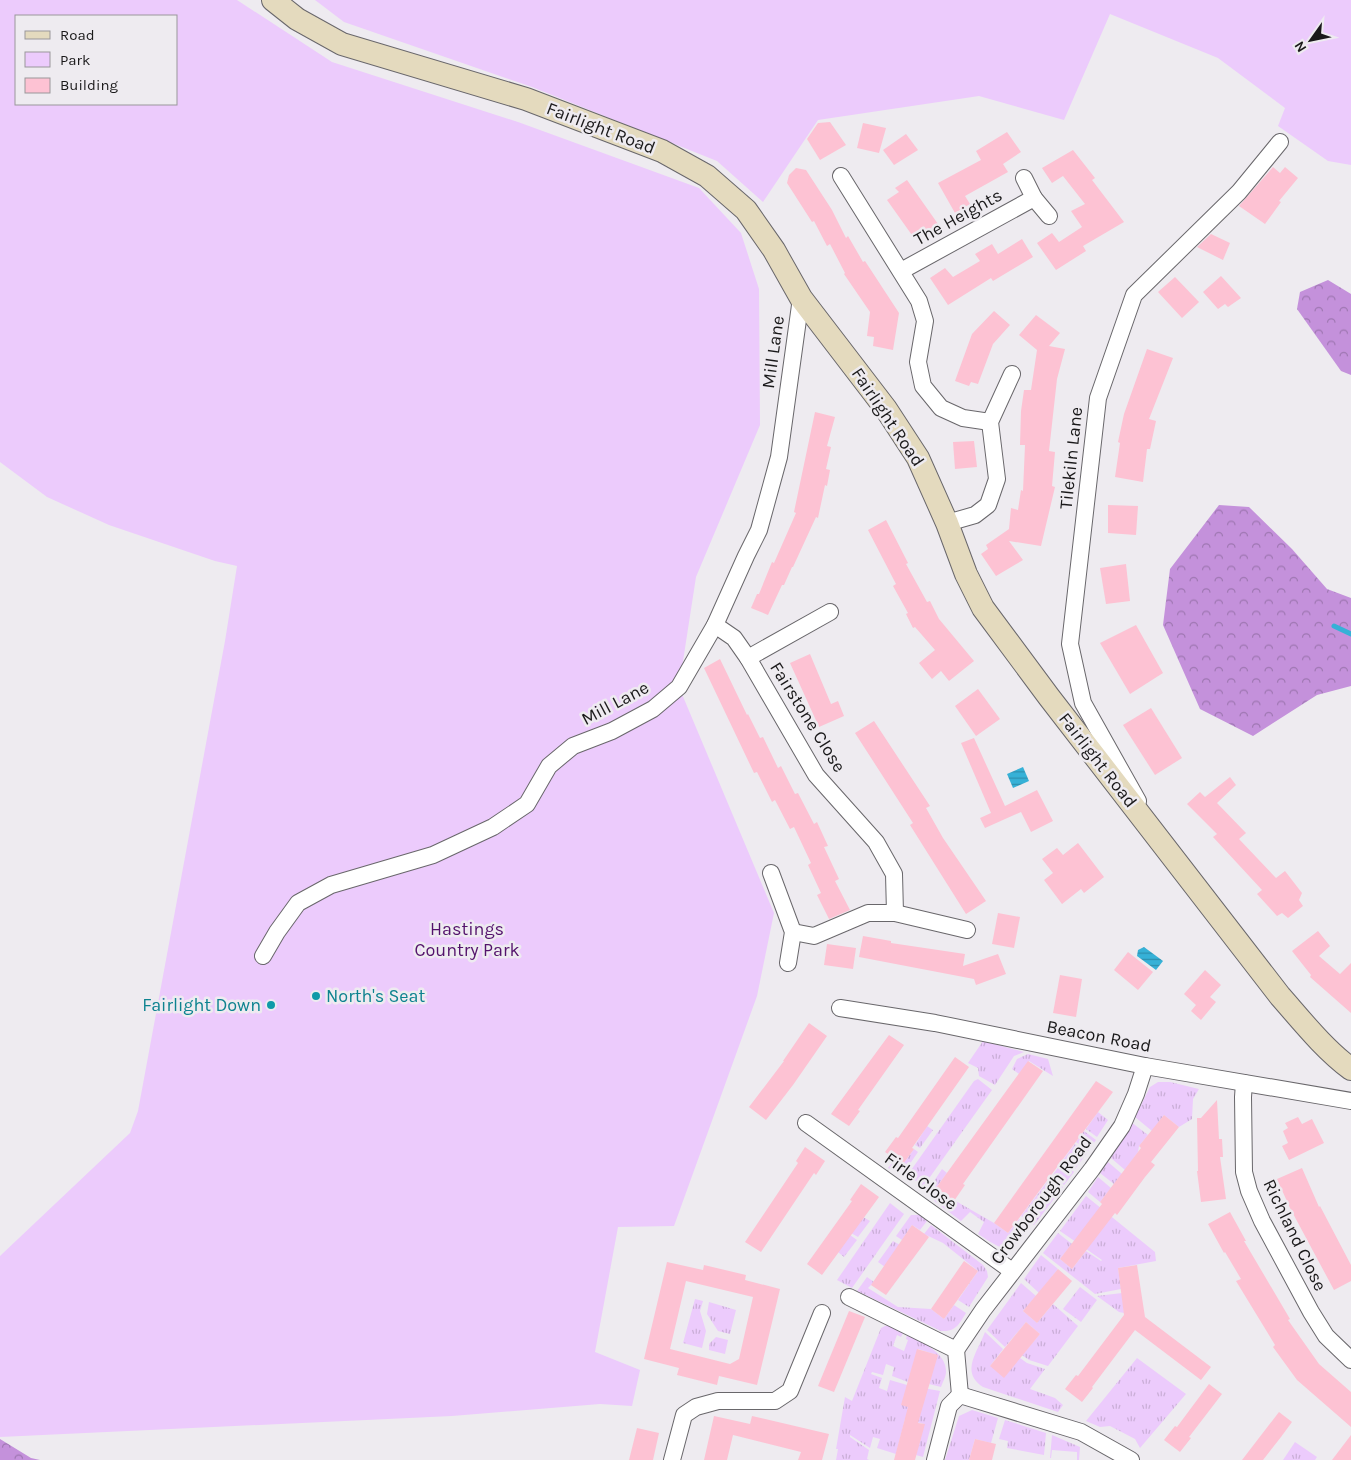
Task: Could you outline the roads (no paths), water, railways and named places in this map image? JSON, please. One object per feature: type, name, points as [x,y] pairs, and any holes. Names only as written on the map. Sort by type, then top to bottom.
[{"type":"street","name":"Fairlight Road","points":[[273,0],[297,19],[342,44],[526,99],[662,151],[707,176],[746,210],[774,250],[801,298],[886,409],[918,458],[947,523],[966,574],[983,608],[1049,697],[1280,996],[1313,1033],[1351,1069]]},
{"type":"street","name":"Tilekiln Lane","points":[[1149,826],[1134,792],[1083,703],[1070,644],[1098,398],[1134,295],[1239,192],[1280,142]]},
{"type":"street","points":[[841,176],[920,301],[925,321],[918,362],[923,386],[941,408],[963,418],[990,422]]},
{"type":"street","points":[[1024,178],[1034,198],[1050,216]]},
{"type":"street","name":"The Heights","points":[[902,271],[1034,198]]},
{"type":"street","name":"Mill Lane","points":[[263,956],[277,932],[298,903],[331,885],[433,855],[493,827],[527,804],[549,766],[573,746],[612,731],[653,709],[679,687],[715,625],[746,556],[760,530],[780,457],[801,298]]},
{"type":"street","points":[[947,523],[975,515],[988,506],[997,479],[990,422],[1012,374]]},
{"type":"street","points":[[748,658],[830,612]]},
{"type":"street","name":"Fairstone Close","points":[[715,625],[734,638],[748,658],[816,775],[876,842],[894,874],[895,913]]},
{"type":"street","points":[[771,873],[793,932],[788,963]]},
{"type":"street","points":[[793,932],[814,936],[868,913],[895,913],[967,930]]},
{"type":"street","name":"Beacon Road","points":[[840,1008],[935,1023],[1145,1066],[1351,1102]]},
{"type":"street","name":"Crowborough Road","points":[[956,1350],[983,1310],[1092,1169],[1122,1126],[1136,1094],[1145,1066]]},
{"type":"street","name":"Richland Close","points":[[1244,1083],[1244,1172],[1249,1191],[1262,1221],[1311,1312],[1326,1336],[1351,1360]]},
{"type":"street","name":"Firle Close","points":[[806,1123],[1012,1271]]},
{"type":"street","points":[[849,1297],[956,1350],[960,1395]]},
{"type":"street","points":[[672,1460],[684,1415],[696,1407],[718,1401],[775,1401],[790,1391],[822,1313]]},
{"type":"street","points":[[935,1460],[949,1406],[960,1395]]},
{"type":"street","points":[[960,1395],[1081,1432],[1131,1460]]},
{"type":"water","points":[[1023,767],[1029,781],[1013,788],[1007,774]]},
{"type":"water","points":[[1144,947],[1163,961],[1156,970],[1137,956],[1138,950]]},
{"type":"waterway","points":[[1334,626],[1351,634]]},
{"type":"place","name":"North's Seat","points":[[316,996]]},
{"type":"place","name":"Fairlight Down","points":[[271,1005]]},
{"type":"park label","name":"Hastings Country Park","points":[[467,940]]}]
